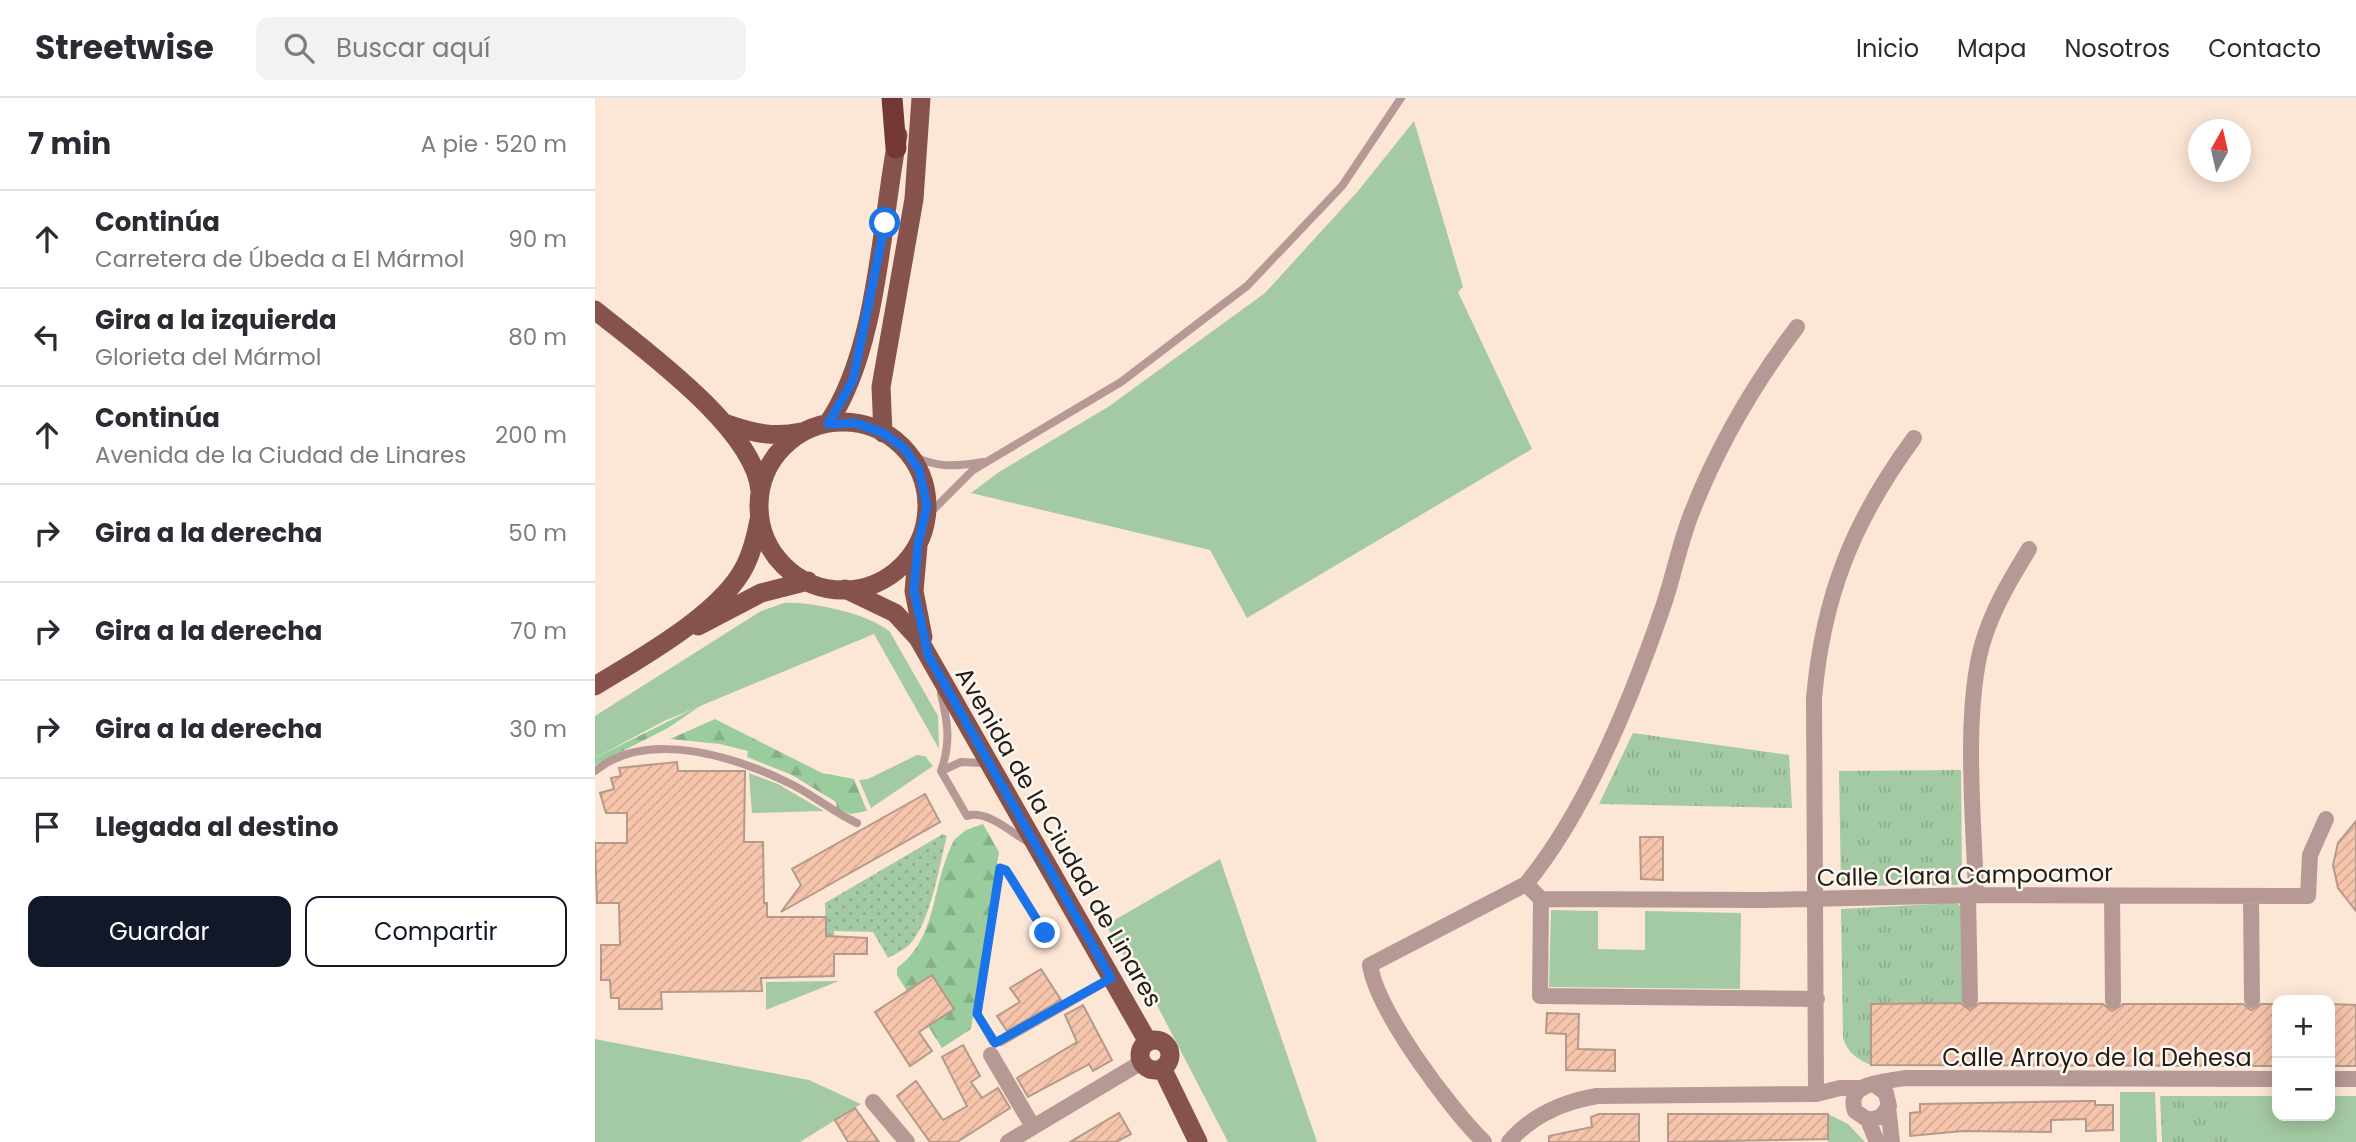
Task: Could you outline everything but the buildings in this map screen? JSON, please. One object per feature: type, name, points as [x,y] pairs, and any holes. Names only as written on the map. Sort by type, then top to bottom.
[{"type":"highway","points":[[892,98],[896,148]]},
{"type":"main road","points":[[828,424],[853,380],[860,354],[896,148],[902,98]]},
{"type":"main road","points":[[883,433],[881,387],[914,200],[921,98]]},
{"type":"main road","points":[[595,310],[727,424],[752,460],[761,492],[760,516],[754,544],[744,569],[684,630],[595,686]]},
{"type":"main road","points":[[727,424],[755,433],[782,436],[828,424],[856,423],[883,433],[909,454],[925,488],[927,516],[918,544],[893,573],[870,585],[845,589],[808,581],[779,559],[769,544],[760,516]]},
{"type":"main road","points":[[761,492],[776,456],[805,431]]},
{"type":"main road","name":"Avenida de la Ciudad de Linares","points":[[918,544],[916,610],[931,662]]},
{"type":"main road","points":[[684,630],[700,626],[761,593],[808,581]]},
{"type":"main road","name":"Avenida de la Ciudad de Linares","points":[[845,589],[895,613],[907,624],[1148,1042]]},
{"type":"main road","points":[[1161,1041],[1168,1049],[1170,1058],[1162,1068],[1151,1069],[1142,1062],[1141,1050],[1148,1042],[1161,1041]]},
{"type":"main road","points":[[1162,1068],[1198,1142]]},
{"type":"street","points":[[1484,1142],[1469,1127],[1404,1037],[1372,980],[1370,965],[1526,884],[1568,826],[1638,676],[1689,521],[1710,472],[1755,386],[1797,327]]},
{"type":"street","points":[[1816,1094],[1818,1056],[1814,698],[1822,631],[1851,541],[1880,487],[1914,438]]},
{"type":"street","points":[[1970,1000],[1973,724],[1976,676],[1993,613],[2029,549]]},
{"type":"street","name":"Calle Clara Campoamor","points":[[1541,899],[1815,900],[1972,895],[2308,895],[2310,855],[2326,819]]},
{"type":"street","points":[[1526,884],[1541,899],[1540,996],[1817,999]]},
{"type":"street","points":[[2112,896],[2113,1001]]},
{"type":"street","points":[[2251,896],[2252,1000]]},
{"type":"street","points":[[991,1055],[1032,1125]]},
{"type":"street","points":[[1818,1056],[1826,1074],[1840,1088]]},
{"type":"street","points":[[1008,1142],[1032,1125],[1142,1062]]},
{"type":"street","name":"Calle Arroyo de la Dehesa","points":[[1816,1094],[1840,1088],[1867,1087],[1905,1078],[1916,1081],[2272,1079]]},
{"type":"street","points":[[2335,1079],[2356,1079]]},
{"type":"street","name":"Calle Arroyo de la Dehesa","points":[[1889,1103],[1916,1081]]},
{"type":"street","points":[[1889,1103],[1881,1117],[1868,1120],[1858,1115],[1853,1106],[1854,1095],[1867,1087],[1884,1090],[1889,1103],[1892,1142]]},
{"type":"street","points":[[1509,1142],[1539,1115],[1571,1101],[1597,1096],[1816,1094],[1853,1106]]},
{"type":"street","points":[[873,1102],[907,1142]]},
{"type":"street","points":[[1868,1120],[1877,1142]]},
{"type":"lane","points":[[927,516],[973,470],[1121,382],[1247,286],[1342,186],[1401,98]]},
{"type":"lane","points":[[909,454],[929,465],[943,467],[989,461]]},
{"type":"lane","points":[[931,662],[949,725],[948,749],[941,771],[967,816],[973,814],[988,818],[1037,847]]},
{"type":"lane","points":[[595,771],[617,757],[638,751],[684,751],[722,759],[779,778],[857,824]]},
{"type":"lane","points":[[941,771],[961,762],[987,764]]},
{"type":"lane","points":[[1050,934],[1045,933],[1006,870],[1000,868],[977,1014],[993,1042],[1001,1042],[1111,978]]},
{"type":"green space","points":[[1414,121],[1463,287],[1458,292],[1532,449],[1247,618],[1210,550],[971,493],[999,472],[1108,407],[1265,293],[1358,191]]},
{"type":"green space","points":[[784,603],[809,604],[855,614],[890,632],[938,716],[939,749],[874,634],[664,721],[595,758],[595,716],[761,611]]},
{"type":"green space","points":[[703,704],[668,728],[595,765],[595,758]]},
{"type":"green space","points":[[715,719],[822,773],[854,779],[867,811],[851,814],[837,809],[836,802],[792,775],[747,757],[748,751],[720,744],[670,739]]},
{"type":"green space","points":[[1633,733],[1789,755],[1792,808],[1599,804]]},
{"type":"green space","points":[[917,755],[925,756],[933,766],[871,808],[859,780],[868,779]]},
{"type":"green space","points":[[1961,770],[1962,878],[1957,885],[1841,886],[1839,771]]},
{"type":"green space","points":[[749,773],[778,784],[824,811],[752,813]]},
{"type":"green space","points":[[983,824],[999,852],[971,1029],[942,1048],[928,1026],[954,1008],[932,975],[907,991],[897,975],[897,968],[911,956],[920,941],[933,908],[947,855],[955,839],[966,830]]},
{"type":"green space","points":[[943,834],[947,836],[929,908],[924,922],[908,946],[888,958],[873,932],[834,931],[834,936],[826,936],[825,903]]},
{"type":"green space","points":[[1220,859],[1317,1142],[1228,1142],[1131,955],[1125,958],[1106,925]]},
{"type":"green space","points":[[1956,903],[1963,907],[1963,1003],[1871,1004],[1871,1065],[1862,1061],[1850,1051],[1843,1038],[1841,909]]},
{"type":"green space","points":[[1551,910],[1598,911],[1598,949],[1645,950],[1645,911],[1741,913],[1740,989],[1549,987]]},
{"type":"green space","points":[[839,981],[766,1010],[766,982]]},
{"type":"green space","points":[[595,1039],[809,1080],[861,1104],[800,1142],[595,1142]]},
{"type":"green space","points":[[2120,1092],[2155,1092],[2157,1142],[2120,1142]]},
{"type":"green space","points":[[2160,1096],[2229,1096],[2229,1142],[2162,1142]]},
{"type":"green space","points":[[2229,1096],[2272,1096],[2272,1121],[2335,1121],[2335,1096],[2356,1096],[2356,1142],[2229,1142]]},
{"type":"green space","points":[[1828,1114],[1848,1124],[1865,1142],[1828,1142]]},
{"type":"route","points":[[885,223],[853,380],[828,424],[856,423],[883,433],[904,448],[919,470],[925,488],[927,516],[918,544],[914,591],[916,610],[928,655],[987,764],[1111,978],[995,1043],[977,1014],[1000,868],[1006,870],[1045,933]]}]
